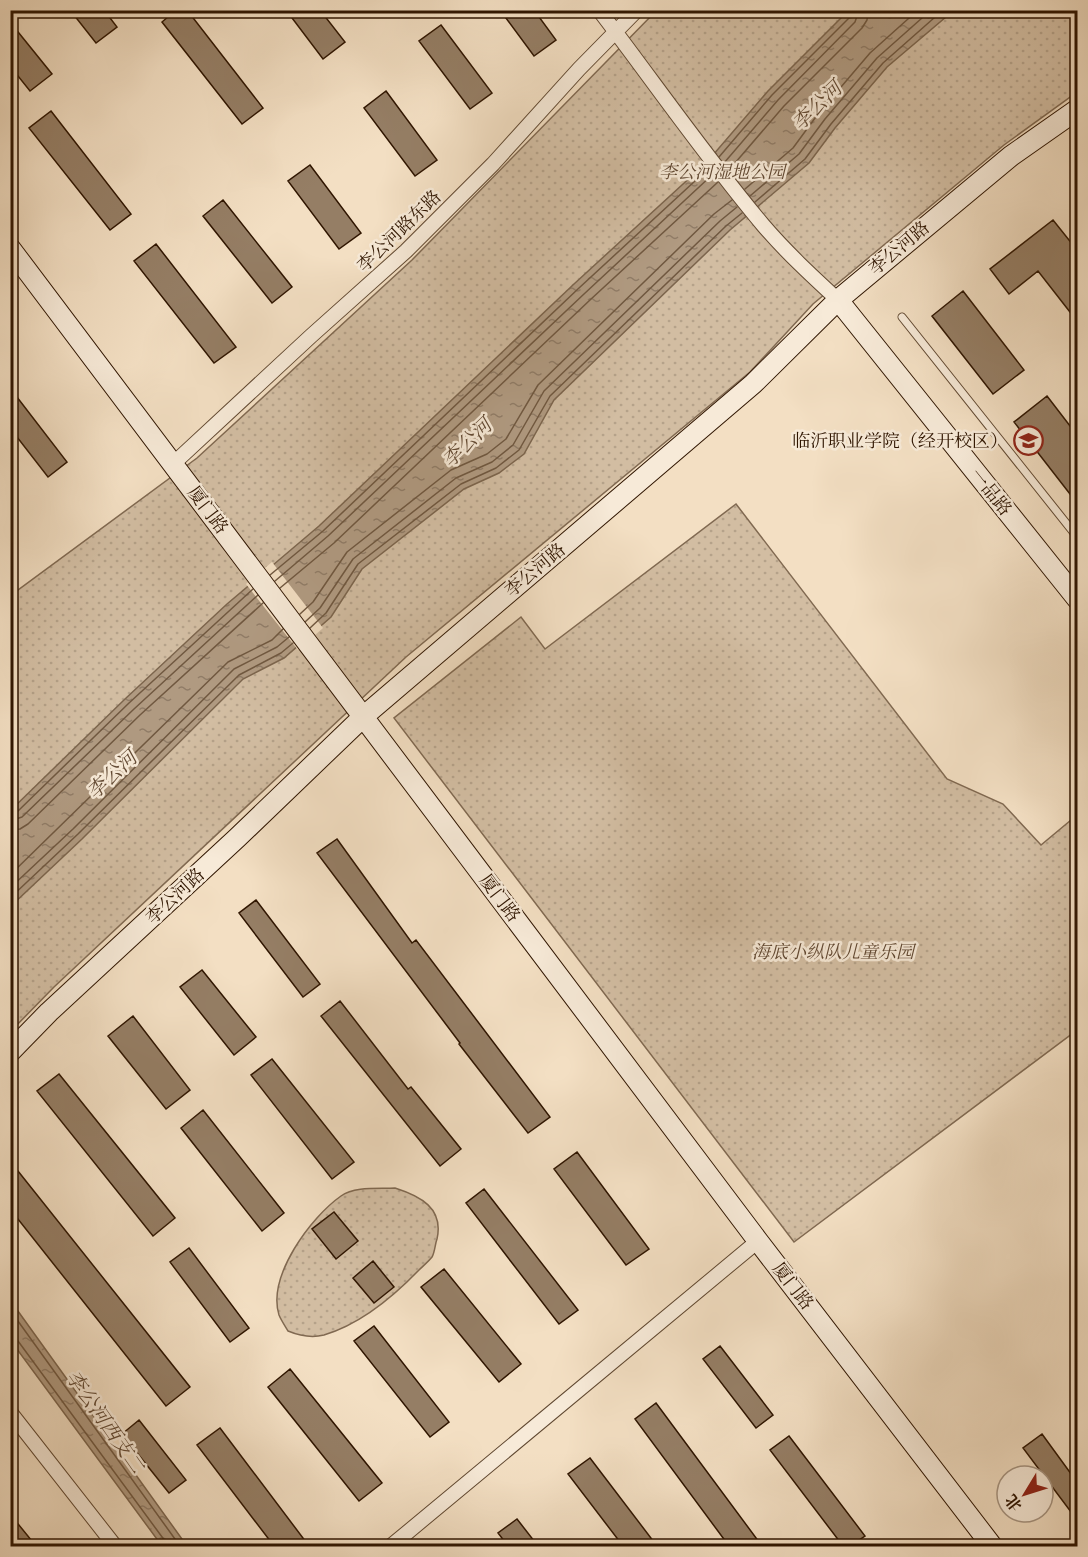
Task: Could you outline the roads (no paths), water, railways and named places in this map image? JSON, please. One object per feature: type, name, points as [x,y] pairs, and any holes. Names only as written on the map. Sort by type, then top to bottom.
[{"type":"street","points":[[599,10],[764,226],[793,258],[837,300]]},
{"type":"street","name":"李公河路东路","points":[[173,464],[406,251],[493,165],[579,69],[636,10]]},
{"type":"street","name":"李公河路","points":[[10,1052],[364,716],[753,384],[837,300],[1011,156],[1077,109]]},
{"type":"street","name":"厦门路","points":[[10,248],[758,1241],[992,1546]]},
{"type":"street","name":"一品路","points":[[837,300],[1077,600]]},
{"type":"street","points":[[391,1546],[758,1241]]},
{"type":"street","points":[[10,1412],[116,1546]]},
{"type":"lane","points":[[902,317],[1077,536]]},
{"type":"water","name":"李公河","points":[[848,11],[953,11],[887,67],[835,128],[809,163],[730,230],[554,400],[524,454],[499,473],[464,489],[362,569],[331,617],[284,658],[243,679],[11,906],[11,810],[227,604],[319,526],[574,284],[707,162],[768,91]]},
{"type":"water","points":[[10,1300],[187,1546],[162,1546],[11,1341]]},
{"type":"place","name":"临沂职业学院（经开校区）","points":[[1029,441]]},
{"type":"park label","name":"李公河湿地公园","points":[[722,172]]},
{"type":"park label","name":"海底小纵队儿童乐园","points":[[833,952]]},
{"type":"water label","name":"李公河西支二","points":[[105,1422]]}]
